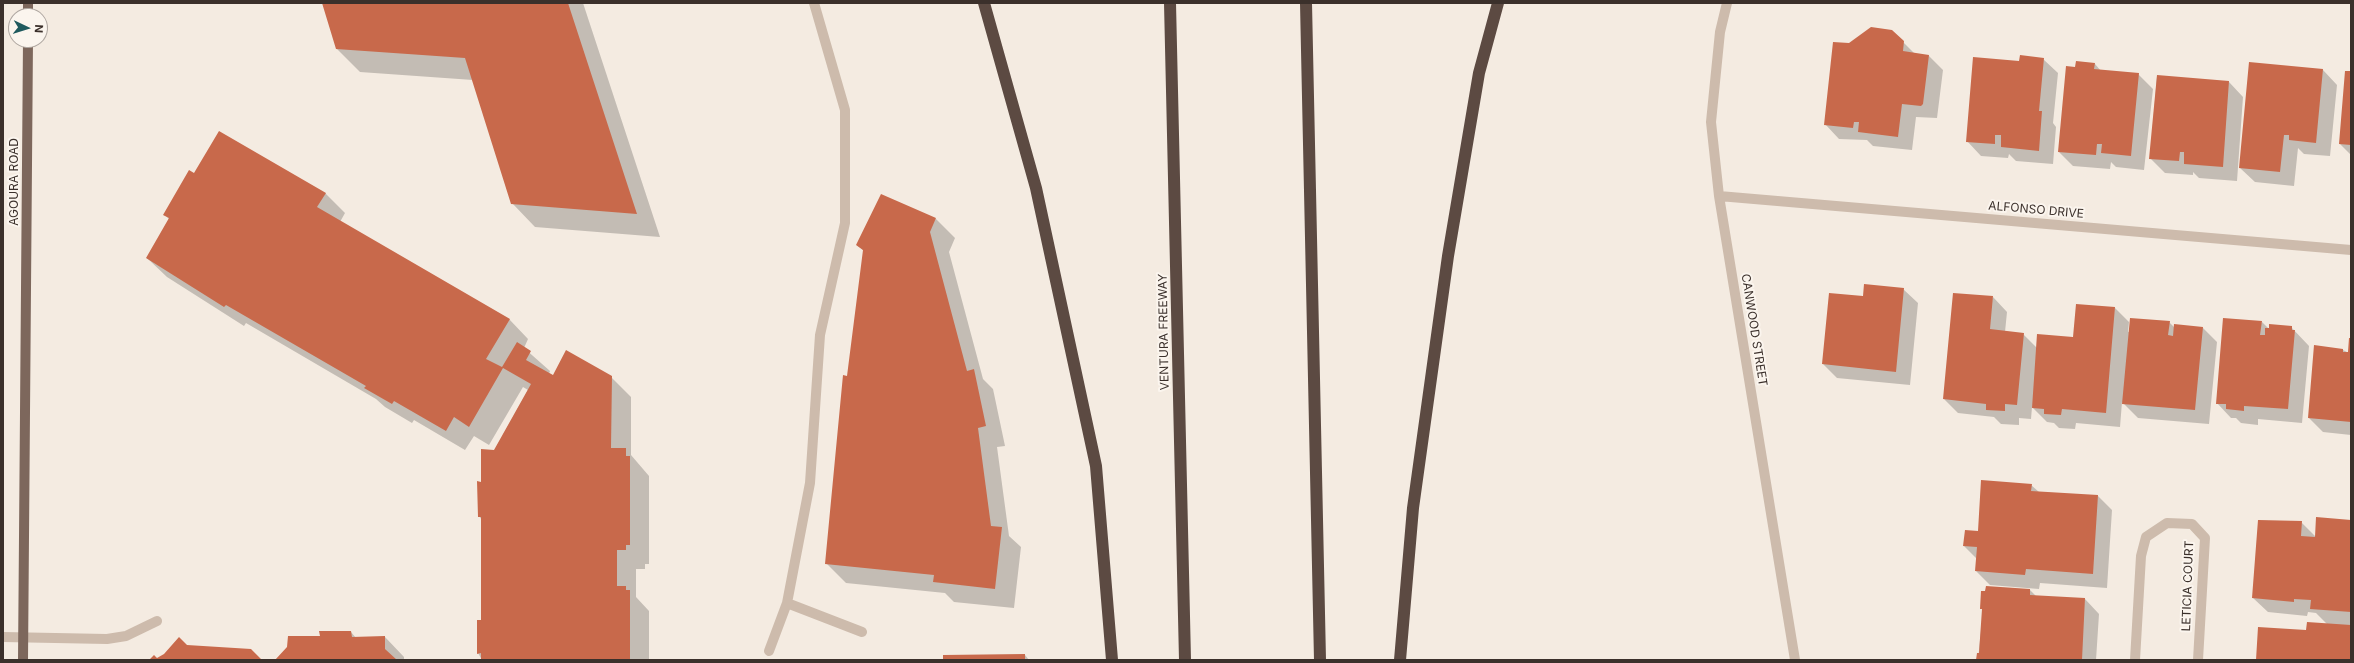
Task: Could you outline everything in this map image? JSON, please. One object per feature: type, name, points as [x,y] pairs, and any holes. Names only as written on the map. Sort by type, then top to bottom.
[{"type":"highway","points":[[984,3],[1036,188],[1096,466],[1112,660]]},
{"type":"highway","name":"VENTURA FREEWAY","points":[[1170,3],[1185,660]]},
{"type":"highway","points":[[1306,3],[1320,660]]},
{"type":"highway","points":[[1400,660],[1413,508],[1448,256],[1479,73],[1498,3]]},
{"type":"main road","name":"AGOURA ROAD","points":[[23,660],[28,48]]},
{"type":"street","points":[[769,651],[787,603],[810,483],[820,335],[845,223],[845,110],[814,3]]},
{"type":"street","name":"CANWOOD STREET","points":[[1727,3],[1720,32],[1711,122],[1719,196],[1795,660]]},
{"type":"street","name":"ALFONSO DRIVE","points":[[1719,196],[2351,250]]},
{"type":"street","name":"LETICIA COURT","points":[[2135,660],[2141,556],[2146,537],[2166,523],[2192,524],[2205,538],[2198,660]]},
{"type":"street","points":[[787,603],[862,632]]},
{"type":"street","points":[[3,637],[108,640],[126,636],[158,621]]},
{"type":"building","points":[[322,3],[568,3],[637,214],[511,204],[465,58],[336,49]]},
{"type":"building","points":[[1871,27],[1892,30],[1904,41],[1903,51],[1929,55],[1923,104],[1921,106],[1902,104],[1898,137],[1858,132],[1859,122],[1854,122],[1853,128],[1824,125],[1833,42],[1849,43]]},
{"type":"building","points":[[2020,55],[2044,58],[2039,111],[2042,111],[2039,151],[2001,147],[2001,135],[1995,135],[1995,144],[1966,142],[1973,57],[2019,61]]},
{"type":"building","points":[[2076,61],[2095,63],[2094,69],[2139,73],[2131,156],[2101,153],[2102,144],[2097,144],[2096,155],[2058,152],[2066,66],[2075,67]]},
{"type":"building","points":[[2249,62],[2323,69],[2316,143],[2289,140],[2289,135],[2284,135],[2280,172],[2239,168]]},
{"type":"building","points":[[2345,71],[2351,71],[2351,145],[2339,144]]},
{"type":"building","points":[[2157,75],[2229,81],[2223,167],[2184,164],[2184,152],[2180,152],[2179,161],[2149,159]]},
{"type":"building","points":[[219,131],[326,193],[317,207],[510,319],[486,359],[502,367],[517,342],[531,351],[526,360],[553,375],[566,350],[612,376],[611,448],[626,448],[626,456],[630,456],[630,545],[626,545],[626,550],[617,550],[617,586],[626,586],[626,590],[630,590],[630,660],[481,660],[481,653],[477,654],[477,620],[481,620],[481,517],[478,517],[477,481],[481,482],[481,449],[494,450],[531,384],[503,368],[469,427],[454,417],[446,431],[394,401],[392,404],[364,388],[366,386],[226,305],[224,307],[146,258],[169,218],[163,215],[189,170],[194,173]]},
{"type":"building","points":[[881,194],[936,218],[930,232],[967,371],[974,369],[986,426],[978,428],[991,526],[1002,527],[995,589],[933,582],[934,575],[825,564],[843,375],[847,376],[863,250],[856,245]]},
{"type":"building","points":[[1864,284],[1904,288],[1896,372],[1822,364],[1829,293],[1863,296]]},
{"type":"building","points":[[1953,293],[1993,296],[1990,329],[2024,333],[2017,405],[2005,404],[2005,411],[1986,410],[1986,404],[1943,399]]},
{"type":"building","points":[[2076,304],[2115,307],[2106,413],[2062,409],[2061,415],[2044,414],[2044,409],[2032,408],[2037,334],[2073,337]]},
{"type":"building","points":[[2130,318],[2170,321],[2168,335],[2173,336],[2174,324],[2203,327],[2195,410],[2122,404]]},
{"type":"building","points":[[2223,318],[2262,321],[2260,335],[2265,335],[2265,328],[2269,328],[2269,324],[2292,326],[2292,330],[2295,330],[2288,409],[2244,406],[2244,411],[2226,409],[2226,404],[2216,404]]},
{"type":"building","points":[[2349,338],[2351,338],[2351,422],[2308,418],[2314,345],[2343,349],[2343,352],[2348,352]]},
{"type":"building","points":[[1981,480],[2032,484],[2031,491],[2098,495],[2093,574],[2026,569],[2025,575],[1975,571],[1977,547],[1963,546],[1965,530],[1978,531]]},
{"type":"building","points":[[2316,517],[2351,520],[2351,612],[2310,609],[2311,600],[2294,599],[2294,602],[2252,598],[2258,520],[2302,521],[2301,536],[2315,537]]},
{"type":"building","points":[[1986,586],[2030,589],[2030,595],[2085,598],[2082,660],[1976,660],[1977,653],[1979,653],[1982,609],[1980,609],[1981,591],[1985,591]]},
{"type":"building","points":[[2307,622],[2351,625],[2351,660],[2256,660],[2258,627],[2306,630]]},
{"type":"building","points":[[319,631],[351,631],[352,637],[385,636],[385,649],[397,660],[275,660],[287,647],[288,636],[320,636]]},
{"type":"building","points":[[179,637],[187,645],[251,649],[262,660],[149,660],[154,655],[157,658],[164,654]]},
{"type":"building","points":[[1025,654],[1025,660],[943,660],[943,655]]}]
